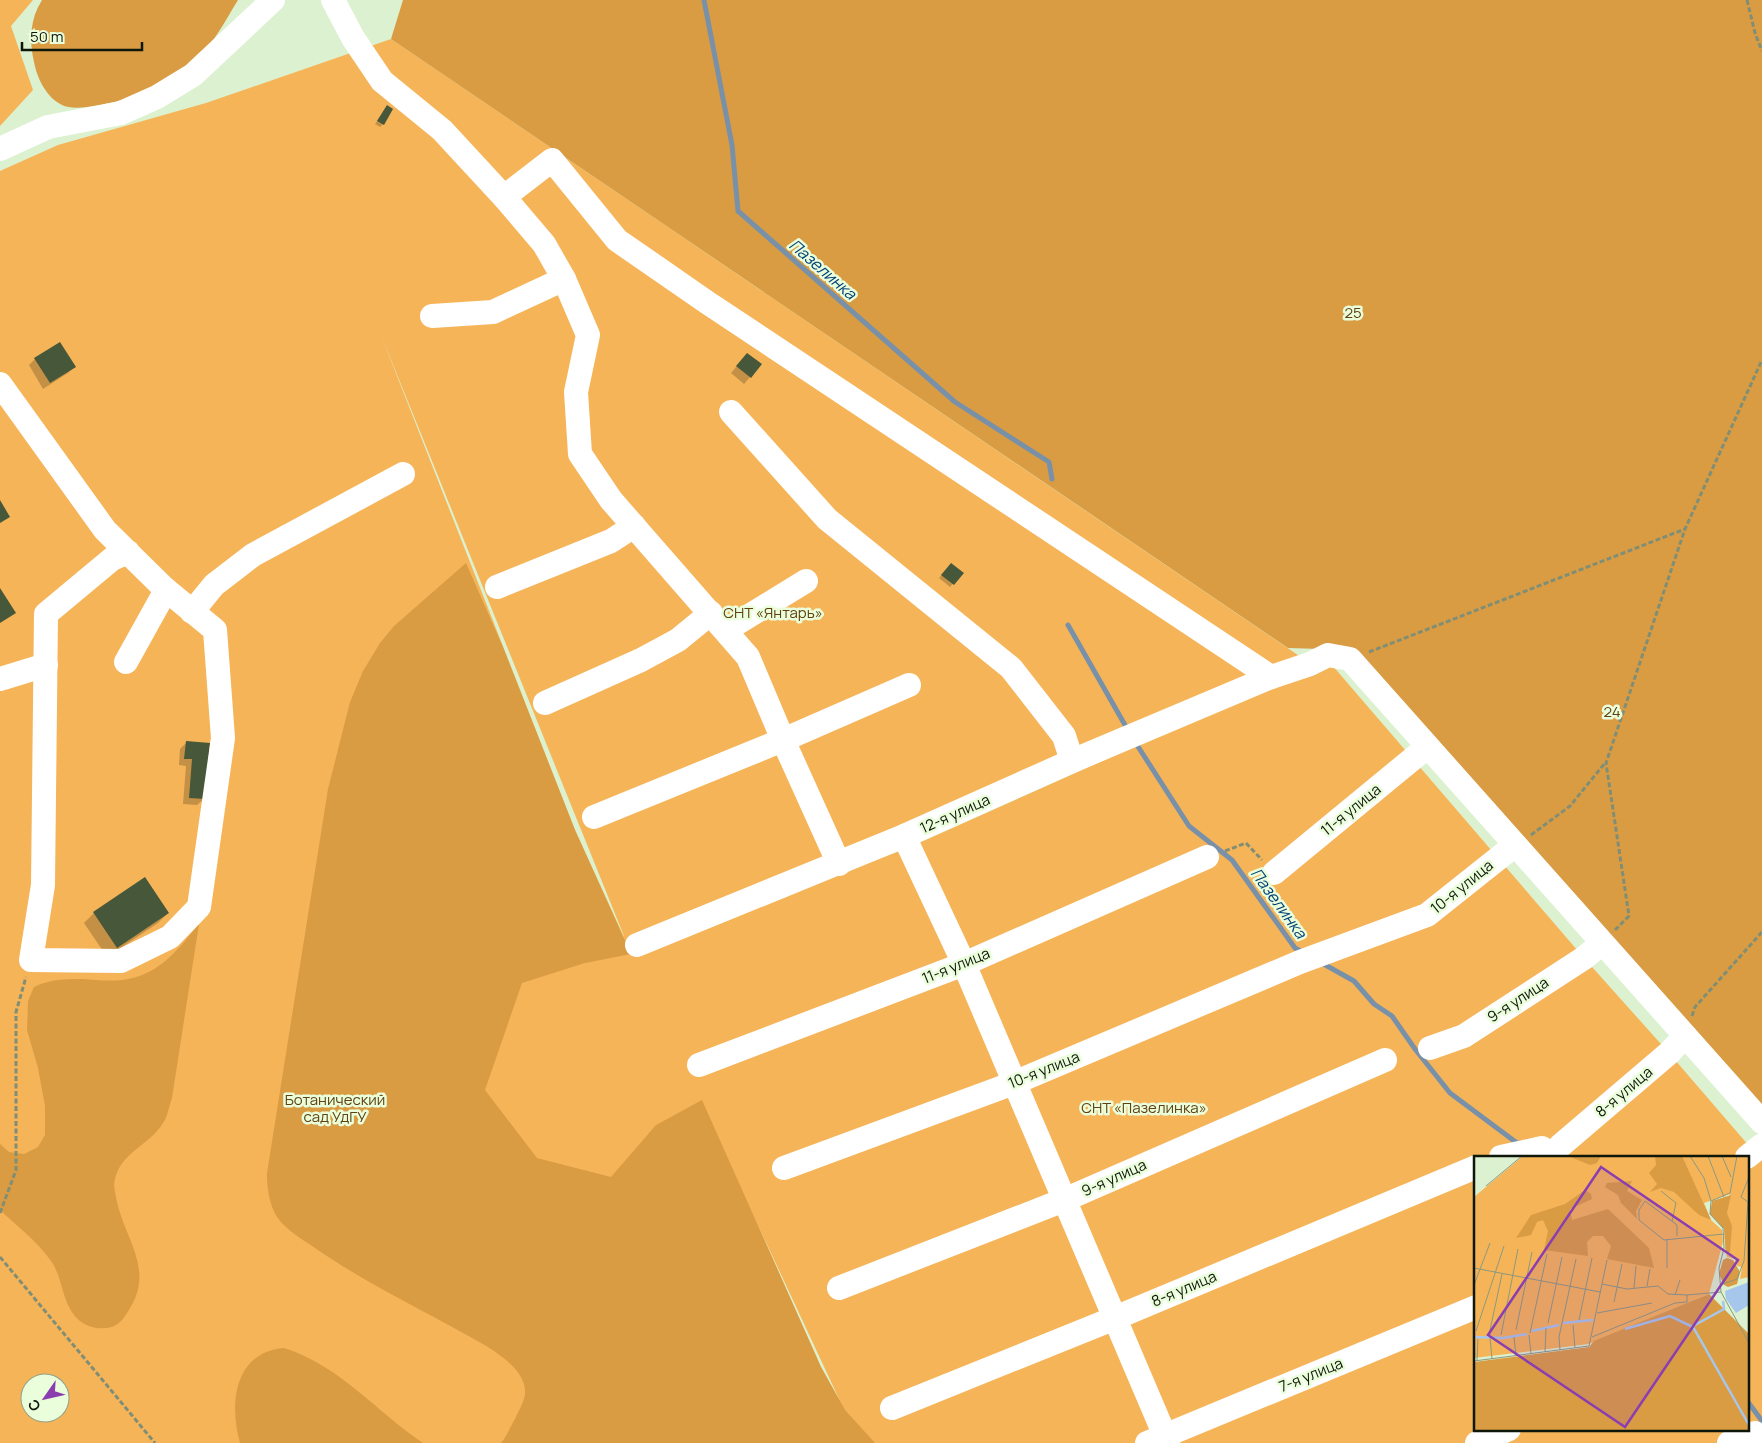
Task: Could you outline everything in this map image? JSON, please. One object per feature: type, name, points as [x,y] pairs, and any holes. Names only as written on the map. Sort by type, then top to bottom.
[{"type":"street","points":[[333,0],[354,38],[382,81],[442,130],[504,197],[544,244],[564,279],[588,335],[576,392],[580,454],[611,500],[748,656],[783,740],[839,864]]},
{"type":"street","points":[[0,149],[48,127],[121,113],[157,97],[193,76],[268,1]]},
{"type":"street","points":[[504,197],[552,160],[617,240],[708,303],[1271,677]]},
{"type":"street","points":[[432,316],[493,312],[564,279]]},
{"type":"street","points":[[0,384],[105,530],[128,552],[166,590],[215,630],[223,738],[199,907],[170,937],[121,961],[31,960],[43,886],[46,614],[112,560],[128,552]]},
{"type":"street","points":[[731,412],[827,519],[1010,668],[1064,736],[1072,761]]},
{"type":"street","points":[[192,612],[214,585],[253,555],[403,474]]},
{"type":"street","points":[[497,587],[611,541],[634,526]]},
{"type":"street","points":[[545,702],[640,660],[678,640],[806,581]]},
{"type":"street","points":[[126,662],[166,590]]},
{"type":"street","name":"12-я улица","points":[[637,946],[839,864],[1072,761],[1271,677],[1310,664],[1328,655],[1350,660]]},
{"type":"street","points":[[1350,660],[1762,1122]]},
{"type":"street","points":[[0,679],[46,664]]},
{"type":"street","points":[[594,817],[783,740],[909,685]]},
{"type":"street","name":"11-я улица","points":[[1274,873],[1427,747]]},
{"type":"street","points":[[904,836],[964,964],[1115,1318],[1160,1441]]},
{"type":"street","name":"10-я улица","points":[[784,1168],[1014,1082],[1311,958],[1427,915],[1515,845]]},
{"type":"street","name":"11-я улица","points":[[700,1065],[964,964],[1218,854]]},
{"type":"street","name":"9-я улица","points":[[1430,1048],[1464,1036],[1584,958],[1602,943]]},
{"type":"street","name":"8-я улица","points":[[1506,1156],[1551,1147],[1669,1053],[1685,1036]]},
{"type":"street","name":"9-я улица","points":[[839,1288],[1064,1200],[1385,1060]]},
{"type":"street","points":[[1748,1156],[1762,1145]]},
{"type":"street","name":"8-я улица","points":[[892,1408],[1115,1318],[1474,1168]]},
{"type":"street","name":"7-я улица","points":[[1160,1441],[1474,1308]]},
{"type":"street","points":[[1477,1443],[1507,1430]]},
{"type":"street","points":[[1728,1443],[1755,1432]]},
{"type":"path","points":[[1747,0],[1755,33],[1762,51]]},
{"type":"path","points":[[1515,845],[1570,806],[1606,763],[1685,529],[1762,360]]},
{"type":"path","points":[[1350,660],[1685,529]]},
{"type":"path","points":[[1602,943],[1629,916],[1606,763]]},
{"type":"path","points":[[1218,854],[1246,843],[1274,873]]},
{"type":"path","points":[[1685,1036],[1695,1007],[1762,932]]},
{"type":"path","points":[[0,1213],[16,1170],[16,1012],[31,960]]},
{"type":"path","points":[[0,1257],[155,1443]]},
{"type":"green space","points":[[0,0],[33,0],[11,26],[33,90],[0,126]]},
{"type":"green space","points":[[42,0],[238,0],[206,50],[184,71],[150,91],[105,104],[80,108],[56,102],[47,92],[37,74],[32,54],[31,38],[35,15]]},
{"type":"green space","name":"25","points":[[403,0],[1762,0],[1762,1111],[1357,650],[1288,648],[391,39]]},
{"type":"green space","points":[[391,39],[1314,666],[1332,665],[1584,958],[1762,1161],[1762,1443],[0,1443],[0,171],[58,145],[206,103]],"holes":[[[381,335],[624,937],[575,830]],[[1281,681],[910,847],[654,944]],[[757,1223],[840,1401],[821,1367]]]},
{"type":"green space","name":"Ботанический сад УдГУ","points":[[466,563],[503,647],[575,830],[631,954],[585,963],[522,983],[485,1090],[537,1158],[611,1177],[656,1125],[702,1100],[821,1367],[845,1410],[875,1443],[501,1443],[515,1419],[525,1394],[525,1386],[522,1379],[513,1366],[488,1347],[336,1262],[290,1230],[274,1212],[269,1196],[267,1173],[328,789],[350,702],[363,671],[380,643],[394,626]]},
{"type":"green space","points":[[199,924],[172,1098],[167,1114],[157,1131],[123,1162],[114,1181],[120,1212],[135,1252],[138,1266],[137,1293],[127,1314],[118,1324],[108,1328],[91,1327],[80,1321],[69,1307],[51,1261],[33,1240],[0,1210],[0,1144],[9,1152],[24,1154],[38,1147],[45,1135],[45,1106],[38,1068],[27,1030],[28,1001],[34,987],[46,982],[70,979],[123,980],[140,976],[160,965],[168,958]]},
{"type":"green space","points":[[284,1348],[304,1356],[340,1377],[423,1443],[240,1443],[235,1412],[239,1382],[245,1370],[254,1359],[267,1352]]},
{"type":"building","points":[[387,105],[393,109],[384,125],[377,121]]},
{"type":"building","points":[[60,342],[76,367],[50,383],[34,358]]},
{"type":"building","points":[[747,353],[762,364],[751,378],[736,366]]},
{"type":"building","points":[[0,500],[10,517],[0,523]]},
{"type":"building","points":[[951,563],[964,573],[954,585],[941,575]]},
{"type":"building","points":[[0,588],[16,613],[0,623]]},
{"type":"building","points":[[186,741],[210,743],[205,799],[189,798],[192,759],[184,759]]},
{"type":"building","points":[[145,877],[169,913],[117,948],[93,912]]},
{"type":"waterway","name":"Пазелинка","points":[[704,0],[732,145],[738,211],[955,402],[1049,462],[1052,479]]},
{"type":"waterway","name":"Пазелинка","points":[[1068,625],[1125,725]]},
{"type":"waterway","name":"Пазелинка","points":[[1137,745],[1189,826],[1232,860],[1295,948],[1304,953]]},
{"type":"waterway","name":"Пазелинка","points":[[1320,962],[1354,981],[1374,1004],[1392,1016],[1450,1093],[1517,1143],[1520,1143]]},
{"type":"waterway","name":"Пазелинка","points":[[1750,1405],[1762,1421]]},
{"type":"park label","name":"СНТ «Янтарь»","points":[[773,613]]},
{"type":"park label","name":"24","points":[[1612,712]]},
{"type":"park label","name":"СНТ «Пазелинка»","points":[[1144,1108]]}]
